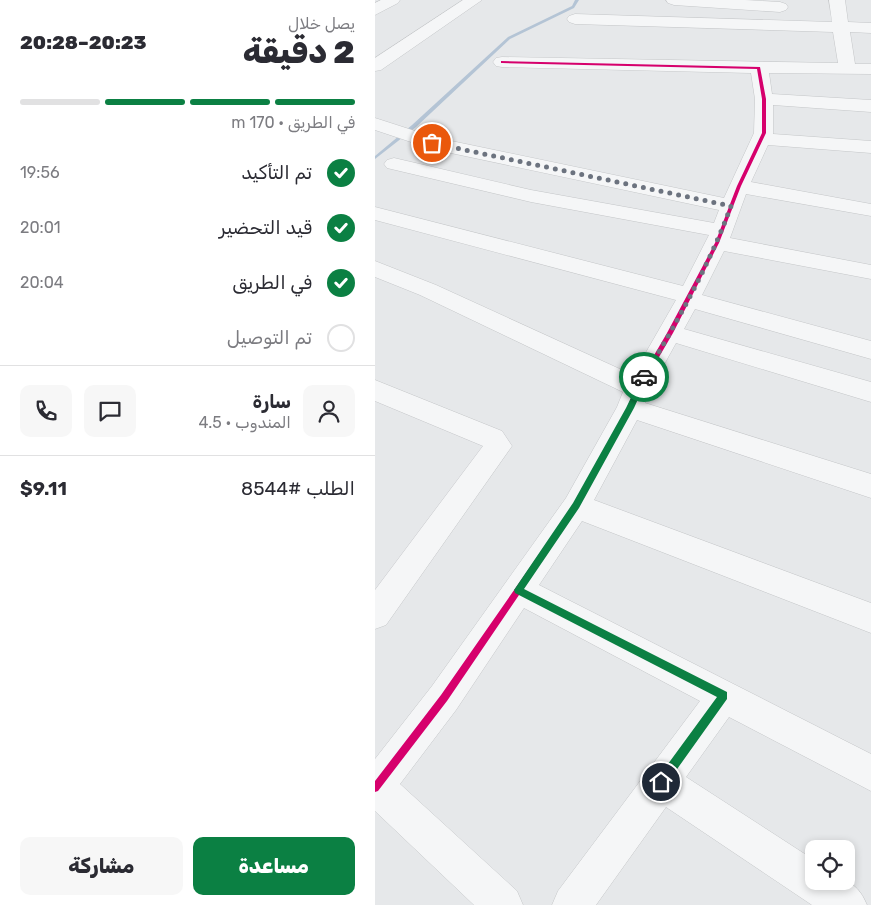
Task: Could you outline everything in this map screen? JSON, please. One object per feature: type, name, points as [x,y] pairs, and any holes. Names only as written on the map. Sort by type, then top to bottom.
[{"type":"street","points":[[375,10],[392,0]]},
{"type":"street","points":[[375,66],[474,0]]},
{"type":"street","points":[[675,0],[799,7]]},
{"type":"street","points":[[819,8],[843,6],[841,27],[847,68]]},
{"type":"street","points":[[575,19],[871,28]]},
{"type":"street","points":[[502,62],[871,69]]},
{"type":"street","points":[[503,905],[376,788],[444,698],[576,506],[670,333],[720,237],[735,196],[761,140],[765,127],[764,100],[759,68]]},
{"type":"street","points":[[764,100],[871,106]]},
{"type":"street","points":[[375,124],[432,143],[735,196],[871,210]]},
{"type":"street","points":[[761,140],[871,147]]},
{"type":"street","points":[[394,164],[871,272]]},
{"type":"street","points":[[375,213],[689,297],[871,350]]},
{"type":"street","points":[[375,268],[428,290],[634,398],[871,486]]},
{"type":"street","points":[[670,333],[871,392]]},
{"type":"street","points":[[375,390],[492,438],[498,446],[375,614]]},
{"type":"street","points":[[576,506],[871,618]]},
{"type":"street","points":[[518,590],[871,773]]},
{"type":"street","points":[[572,905],[724,696]]},
{"type":"street","points":[[661,782],[847,905]]},
{"type":"waterway","points":[[375,158],[414,126],[509,38],[573,7],[577,0]]},
{"type":"cycle path","points":[[375,788],[444,698],[576,506],[717,243],[739,186],[764,133],[764,99],[759,68],[502,62]]},
{"type":"way so far","points":[[432,143],[731,206],[717,243],[670,333],[644,377]]},
{"type":"route","points":[[644,377],[630,408],[576,506],[518,590],[724,696],[661,782]]}]
